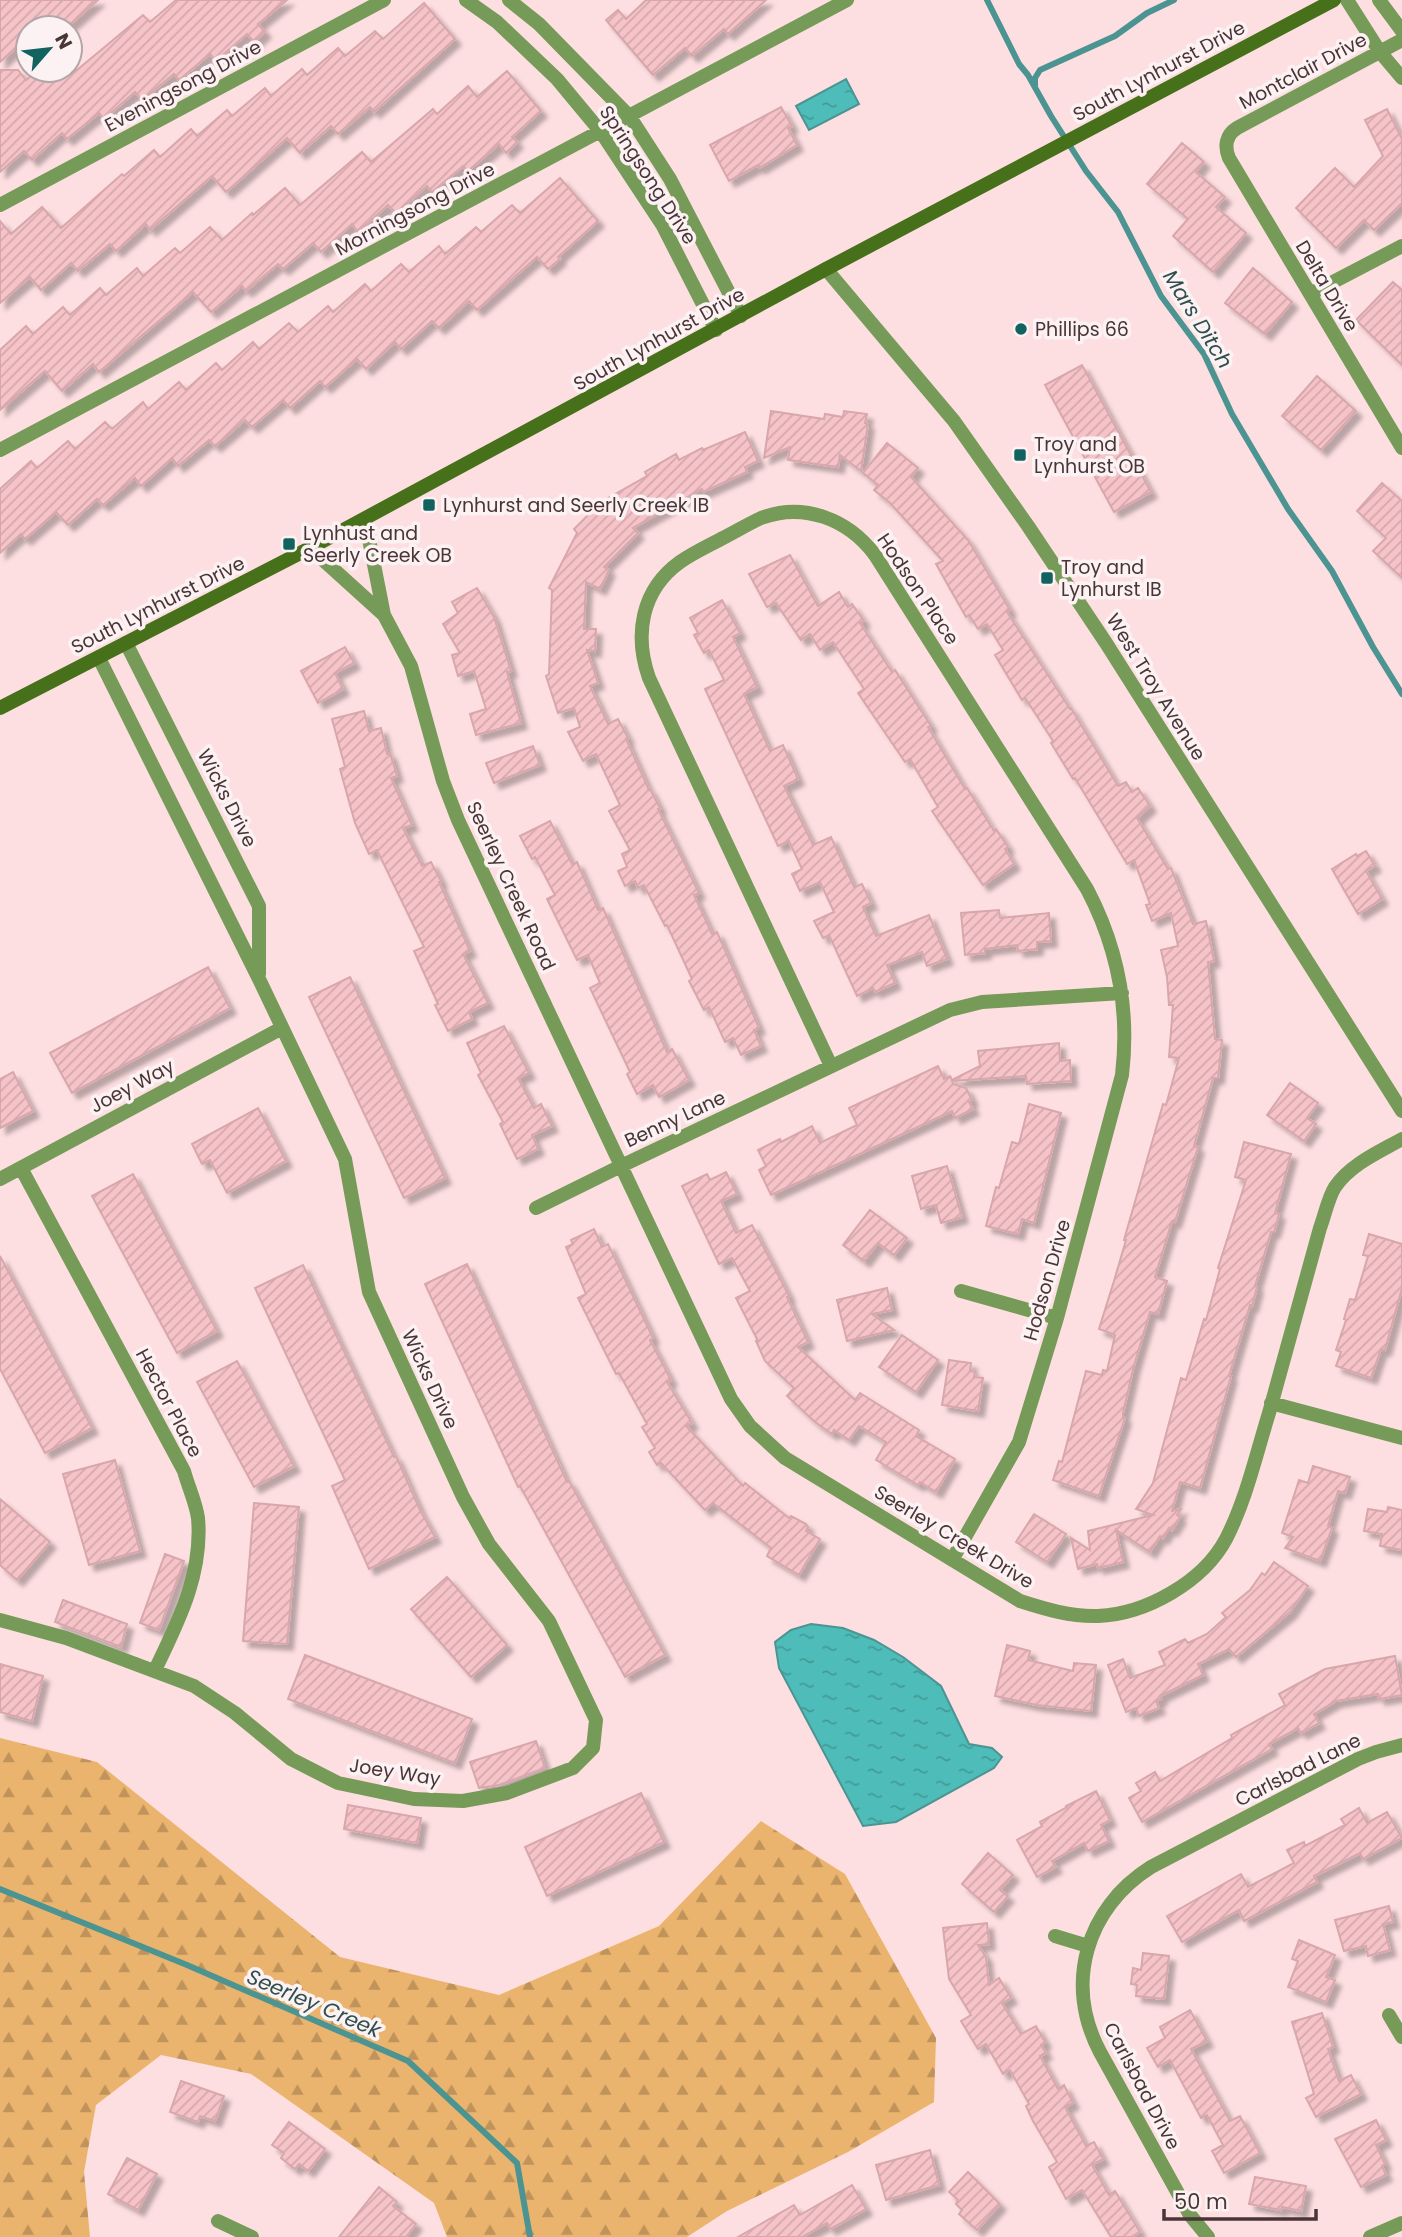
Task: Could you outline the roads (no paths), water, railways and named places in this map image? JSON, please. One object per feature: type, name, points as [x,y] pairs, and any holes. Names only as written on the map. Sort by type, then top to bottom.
[{"type":"main road","name":"South Lynhurst Drive","points":[[0,708],[365,519],[826,269],[1334,0]]},
{"type":"street","name":"Eveningsong Drive","points":[[0,205],[384,0]]},
{"type":"street","name":"Springsong Drive","points":[[466,0],[497,22],[557,79],[601,132],[663,226],[716,330]]},
{"type":"street","name":"Springsong Drive","points":[[509,0],[539,24],[630,117],[670,179],[741,316]]},
{"type":"street","name":"Morningsong Drive","points":[[0,450],[847,0]]},
{"type":"street","points":[[1348,0],[1380,52],[1402,78]]},
{"type":"street","points":[[1379,0],[1402,31]]},
{"type":"street","name":"Montclair Drive","points":[[1227,141],[1237,128],[1402,40]]},
{"type":"street","name":"Delta Drive","points":[[1227,141],[1227,154],[1402,448]]},
{"type":"street","points":[[1310,294],[1402,246]]},
{"type":"street","name":"West Troy Avenue","points":[[826,269],[954,421],[1033,533],[1134,686],[1402,1111]]},
{"type":"street","name":"Hodson Place","points":[[831,1066],[649,678],[640,643],[641,625],[649,600],[667,573],[686,558],[773,514],[803,512],[836,520],[859,536],[875,555],[1087,889],[1110,940],[1122,993]]},
{"type":"street","name":"Seerley Creek Road","points":[[365,519],[384,615],[411,666],[443,781],[458,820],[621,1166]]},
{"type":"street","name":"Seerley Creek Road","points":[[310,548],[384,615]]},
{"type":"street","name":"Wicks Drive","points":[[126,643],[259,905],[259,979]]},
{"type":"street","name":"Wicks Drive","points":[[99,658],[259,979],[345,1160],[369,1292],[463,1497],[489,1544],[549,1621],[596,1720],[593,1748],[573,1768]]},
{"type":"street","name":"Benny Lane","points":[[536,1208],[945,1012],[971,1004],[1122,993]]},
{"type":"street","name":"Hodson Drive","points":[[952,1560],[1015,1452],[1057,1318],[1122,1074],[1125,1038],[1122,993]]},
{"type":"street","name":"Joey Way","points":[[0,1180],[282,1028]]},
{"type":"street","name":"Seerley Creek Drive","points":[[621,1166],[725,1389],[750,1426],[785,1458],[1020,1601],[1048,1610],[1097,1616],[1135,1609],[1156,1601],[1192,1578],[1214,1556],[1226,1539],[1239,1507],[1320,1228],[1334,1189],[1346,1174],[1402,1139]]},
{"type":"street","name":"Hector Place","points":[[21,1168],[184,1471],[198,1517],[195,1568],[184,1611],[155,1670]]},
{"type":"street","points":[[961,1291],[1057,1318]]},
{"type":"street","points":[[1271,1403],[1402,1438]]},
{"type":"street","name":"Joey Way","points":[[0,1620],[66,1638],[194,1686],[235,1713],[291,1759],[338,1783],[414,1799],[463,1801],[507,1793],[573,1768]]},
{"type":"street","name":"Carlsbad Lane","points":[[1213,1835],[1358,1759],[1402,1745]]},
{"type":"street","name":"Carlsbad Drive","points":[[1208,2237],[1190,2215],[1090,2032],[1082,1987],[1088,1946],[1106,1908],[1128,1884],[1151,1867],[1213,1835]]},
{"type":"street","points":[[1055,1936],[1088,1946]]},
{"type":"street","points":[[1390,2015],[1402,2037]]},
{"type":"street","points":[[218,2221],[252,2237]]},
{"type":"street","points":[[1370,2237],[1402,2223]]},
{"type":"water","points":[[846,79],[859,104],[809,130],[796,106]]},
{"type":"water","points":[[811,1624],[843,1628],[874,1640],[903,1657],[941,1686],[969,1744],[992,1748],[1002,1757],[994,1768],[896,1822],[863,1826],[779,1668],[775,1642],[791,1630]]},
{"type":"waterway","name":"Mars Ditch","points":[[987,0],[1019,64],[1086,171],[1118,212],[1161,296],[1204,354],[1232,414],[1288,509],[1332,571],[1402,694]]},
{"type":"waterway","points":[[1035,86],[1035,78],[1040,70],[1115,36],[1147,13],[1174,0]]},
{"type":"waterway","name":"Seerley Creek","points":[[0,1889],[187,1965],[408,2061],[517,2163],[530,2237]]},
{"type":"place","name":"Phillips 66","points":[[1021,329]]},
{"type":"place","name":"Troy and Lynhurst OB","points":[[1020,455]]},
{"type":"place","name":"Lynhurst and Seerly Creek IB","points":[[429,505]]},
{"type":"place","name":"Lynhust and Seerly Creek OB","points":[[289,544]]},
{"type":"place","name":"Troy and Lynhurst IB","points":[[1047,578]]}]
